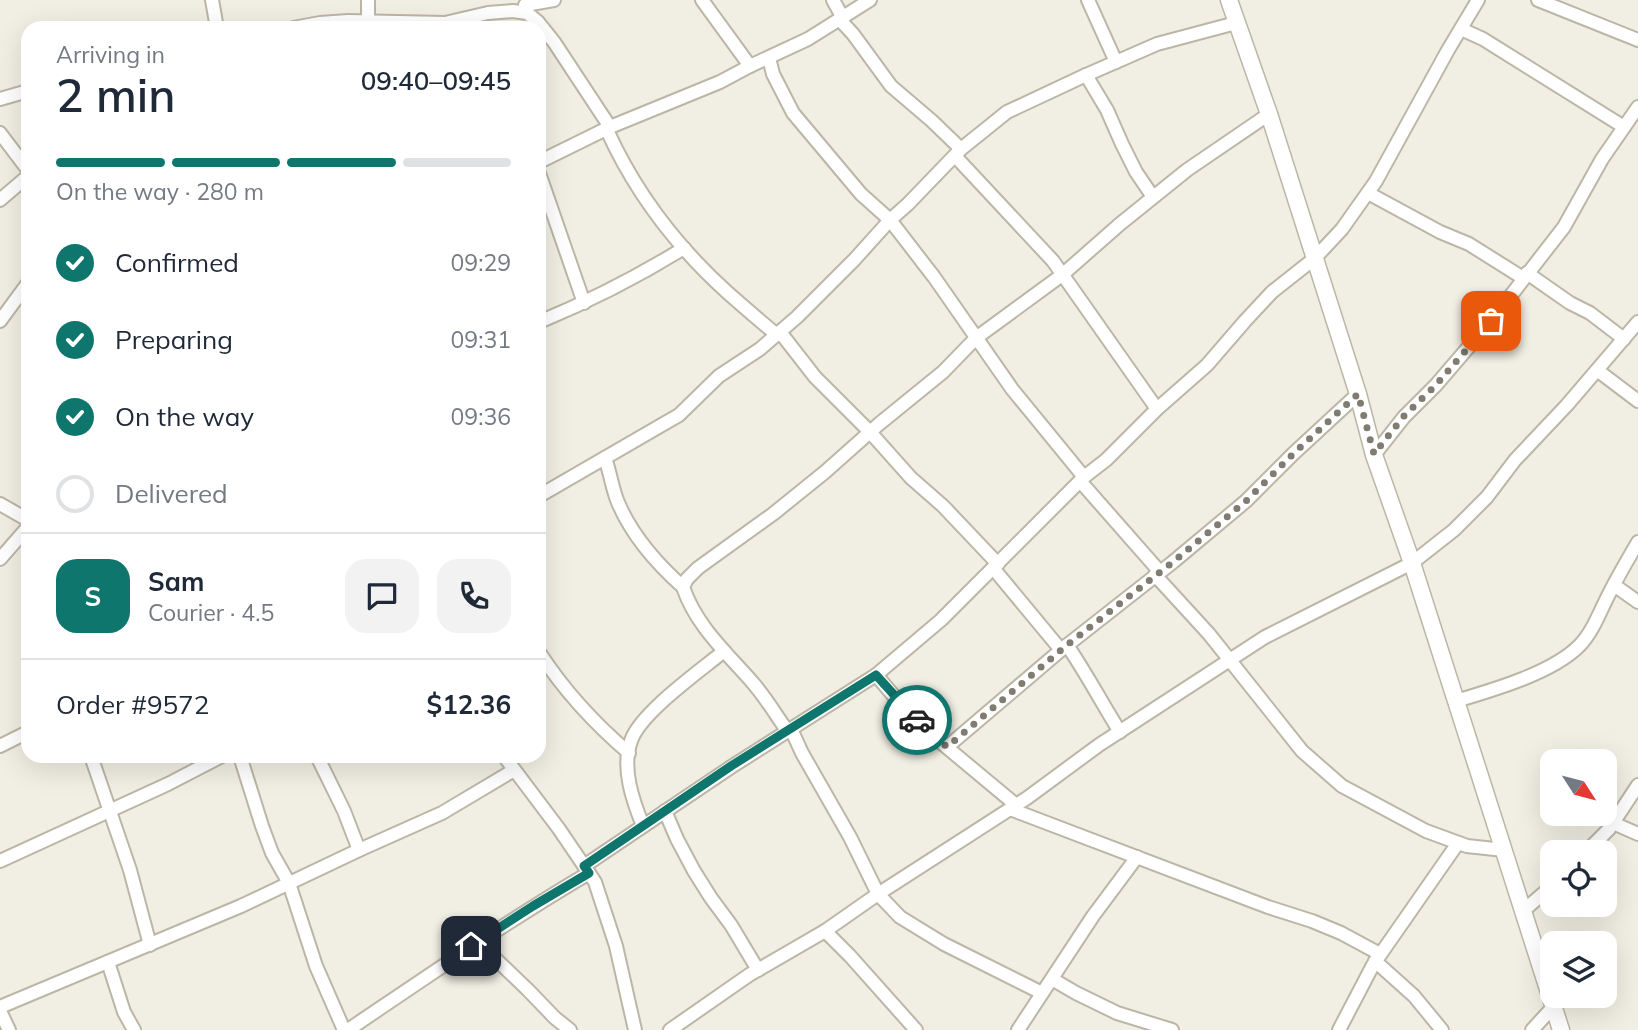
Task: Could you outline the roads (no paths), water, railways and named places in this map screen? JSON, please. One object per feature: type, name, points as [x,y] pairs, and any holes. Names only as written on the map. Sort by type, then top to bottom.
[{"type":"street","points":[[212,0],[216,21]]},
{"type":"street","points":[[368,0],[368,21]]},
{"type":"street","points":[[454,21],[488,13],[513,11],[554,0]]},
{"type":"street","points":[[702,0],[750,66]]},
{"type":"street","points":[[833,0],[842,19],[891,86],[932,121],[1053,261],[1157,409]]},
{"type":"street","points":[[546,159],[609,128],[720,82],[808,39],[870,0]]},
{"type":"street","points":[[1088,0],[1116,62]]},
{"type":"street","points":[[1229,0],[1269,114],[1358,394],[1374,454],[1412,563],[1540,965]]},
{"type":"street","points":[[242,763],[272,853],[289,883],[316,966],[351,1029],[586,870],[643,826],[731,766],[876,675],[941,620],[1082,479],[1106,460],[1157,409],[1207,365],[1272,292],[1315,258],[1342,229],[1376,181],[1478,0]]},
{"type":"street","points":[[1538,0],[1638,40]]},
{"type":"street","points":[[525,6],[537,21]]},
{"type":"street","points":[[546,492],[679,415],[719,376],[760,349],[829,286],[890,220],[958,153],[1007,112],[1157,44],[1236,23]]},
{"type":"street","points":[[1461,29],[1483,39],[1624,127]]},
{"type":"street","points":[[546,32],[609,128],[621,161],[637,187],[674,238],[727,293],[778,333],[815,377],[911,478],[943,506],[1086,673],[1120,732]]},
{"type":"street","points":[[768,58],[793,113],[861,194],[890,220],[934,277],[1012,389],[1157,574],[1302,751],[1342,786],[1426,831],[1467,846],[1504,850]]},
{"type":"street","points":[[1086,75],[1107,110],[1136,172],[1153,197]]},
{"type":"street","points":[[0,99],[21,93]]},
{"type":"street","points":[[1374,454],[1404,416],[1436,385],[1491,321],[1564,227],[1602,159],[1638,107]]},
{"type":"street","points":[[683,587],[698,568],[773,514],[825,472],[943,372],[976,338],[1062,275],[1187,170],[1269,114]]},
{"type":"street","points":[[0,133],[21,163]]},
{"type":"street","points":[[0,200],[21,180]]},
{"type":"street","points":[[546,193],[584,303]]},
{"type":"street","points":[[1368,193],[1440,232],[1469,244],[1590,313],[1624,339]]},
{"type":"street","points":[[546,319],[652,268],[684,248]]},
{"type":"street","points":[[0,321],[21,292]]},
{"type":"street","points":[[670,1030],[758,970],[825,931],[1013,807],[1099,745],[1265,637],[1412,563],[1454,530],[1479,505],[1638,322]]},
{"type":"street","points":[[1597,370],[1638,401]]},
{"type":"street","points":[[947,747],[1064,647],[1246,501],[1358,394]]},
{"type":"street","points":[[605,458],[616,498],[624,515],[659,565],[683,587],[700,621],[789,730],[850,837],[878,894],[900,917],[944,944],[1042,993]]},
{"type":"street","points":[[0,504],[21,517]]},
{"type":"street","points":[[0,559],[21,536]]},
{"type":"street","points":[[1456,701],[1497,689],[1561,661],[1581,644],[1638,542]]},
{"type":"street","points":[[1614,585],[1638,602]]},
{"type":"street","points":[[643,826],[633,801],[628,769],[629,744],[636,729],[649,714],[724,651]]},
{"type":"street","points":[[546,663],[555,677],[609,737],[629,753]]},
{"type":"street","points":[[876,675],[906,710],[1013,807],[1137,857],[1341,933],[1378,958],[1442,1030]]},
{"type":"street","points":[[0,746],[21,736]]},
{"type":"street","points":[[92,763],[130,870],[150,945]]},
{"type":"street","points":[[0,861],[208,763]]},
{"type":"street","points":[[320,763],[359,850]]},
{"type":"street","points":[[509,763],[595,882],[616,946],[635,1030]]},
{"type":"street","points":[[9,1030],[0,1009],[242,906],[442,813],[514,770]]},
{"type":"street","points":[[1617,816],[1638,785]]},
{"type":"street","points":[[665,811],[694,871],[758,970]]},
{"type":"street","points":[[1617,825],[1638,834]]},
{"type":"street","points":[[1597,840],[1609,826]]},
{"type":"street","points":[[1339,1030],[1378,958],[1458,843]]},
{"type":"street","points":[[1018,1030],[1093,916],[1137,857]]},
{"type":"street","points":[[1523,911],[1540,896]]},
{"type":"street","points":[[825,931],[916,1030]]},
{"type":"street","points":[[478,942],[570,1030]]},
{"type":"street","points":[[108,961],[124,1012],[134,1030]]},
{"type":"street","points":[[1052,979],[1117,1013],[1172,1030]]},
{"type":"street","points":[[1532,1030],[1551,1008]]},
{"type":"street","points":[[1554,1008],[1561,1030]]}]
